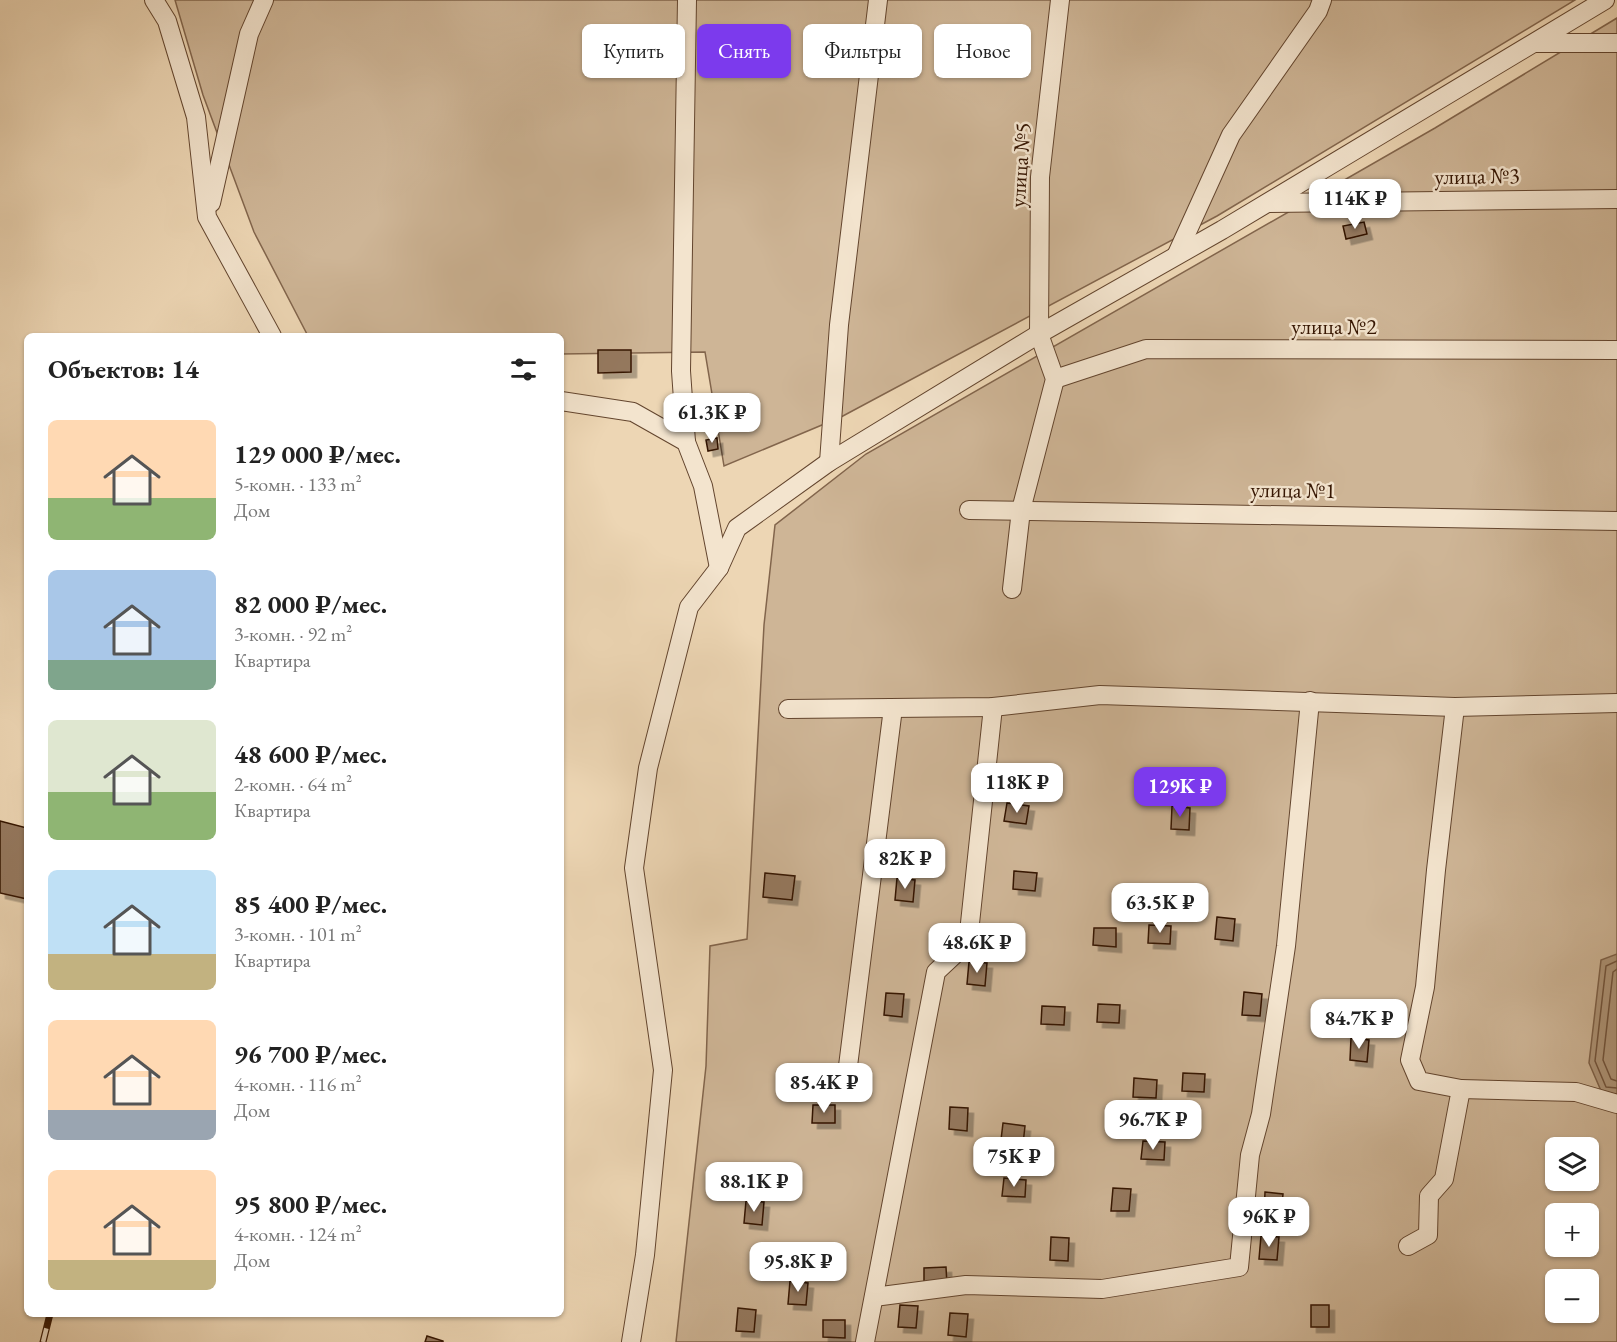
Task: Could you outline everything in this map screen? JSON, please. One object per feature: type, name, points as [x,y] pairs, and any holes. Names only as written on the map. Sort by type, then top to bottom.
[{"type":"street","points":[[154,0],[167,21],[196,117],[207,217],[270,333]]},
{"type":"street","points":[[207,217],[249,34],[264,0]]},
{"type":"street","points":[[687,0],[681,371],[686,442],[703,486],[719,568]]},
{"type":"street","points":[[829,462],[839,325],[878,0]]},
{"type":"street","name":"улица №5","points":[[1055,379],[1039,334],[1040,177],[1060,0]]},
{"type":"street","points":[[1178,254],[1231,135],[1318,10],[1322,0]]},
{"type":"street","points":[[631,1342],[645,1255],[663,1070],[634,868],[648,768],[689,607],[719,568],[737,528],[829,462],[1039,334],[1266,203],[1605,0]]},
{"type":"street","points":[[1534,43],[1617,43]]},
{"type":"street","name":"улица №3","points":[[1266,203],[1617,199]]},
{"type":"street","name":"улица №2","points":[[1055,379],[1146,349],[1617,350]]},
{"type":"street","points":[[1012,590],[1022,510],[1055,379]]},
{"type":"street","points":[[564,401],[633,412],[686,442]]},
{"type":"street","name":"улица №1","points":[[969,510],[1617,520]]},
{"type":"street","points":[[788,708],[993,707],[1100,695],[1455,707],[1617,703]]},
{"type":"street","points":[[874,1297],[966,1285],[1102,1289],[1239,1267],[1250,1155],[1261,1114],[1286,946],[1310,701]]},
{"type":"street","points":[[865,1342],[936,972],[968,942],[993,707]]},
{"type":"street","points":[[1455,707],[1425,987],[1410,1060],[1419,1081],[1461,1089],[1576,1092],[1617,1104]]},
{"type":"street","points":[[846,1082],[893,708]]},
{"type":"street","points":[[1408,1246],[1428,1234],[1429,1197],[1444,1179],[1461,1089]]},
{"type":"shaded area","points":[[175,0],[1575,0],[1217,216],[841,417],[724,466],[705,352],[564,354],[564,333],[306,333],[254,232],[203,95]]},
{"type":"shaded area","points":[[1617,18],[1617,1342],[676,1342],[706,1066],[710,946],[747,939],[764,625],[775,525],[866,454],[1435,128]]},
{"type":"water","points":[[1617,954],[1617,1094],[1602,1093],[1589,1063],[1601,960]]},
{"type":"building","points":[[1364,222],[1367,234],[1346,239],[1343,226]]},
{"type":"building","points":[[598,350],[631,350],[631,372],[598,373]]},
{"type":"building","points":[[717,438],[718,449],[708,451],[706,440]]},
{"type":"building","points":[[1007,803],[1029,806],[1026,824],[1004,821]]},
{"type":"building","points":[[1172,806],[1190,808],[1189,830],[1171,829]]},
{"type":"building","points":[[0,821],[24,827],[24,898],[0,893]]},
{"type":"building","points":[[1014,871],[1037,873],[1035,891],[1013,889]]},
{"type":"building","points":[[765,873],[795,876],[792,900],[763,897]]},
{"type":"building","points":[[897,878],[915,880],[913,902],[895,900]]},
{"type":"building","points":[[1217,917],[1235,919],[1233,941],[1215,939]]},
{"type":"building","points":[[1149,925],[1171,926],[1170,944],[1148,943]]},
{"type":"building","points":[[1094,928],[1116,928],[1116,947],[1093,945]]},
{"type":"building","points":[[969,962],[987,963],[985,986],[967,984]]},
{"type":"building","points":[[1244,992],[1262,994],[1260,1016],[1242,1015]]},
{"type":"building","points":[[886,993],[904,994],[902,1017],[884,1015]]},
{"type":"building","points":[[1098,1004],[1120,1005],[1119,1023],[1097,1022]]},
{"type":"building","points":[[1042,1006],[1065,1007],[1064,1025],[1041,1024]]},
{"type":"building","points":[[1351,1038],[1369,1040],[1367,1062],[1350,1060]]},
{"type":"building","points":[[1183,1073],[1205,1074],[1204,1092],[1182,1091]]},
{"type":"building","points":[[1134,1078],[1157,1080],[1156,1098],[1133,1097]]},
{"type":"building","points":[[813,1105],[835,1105],[835,1123],[812,1123]]},
{"type":"building","points":[[950,1107],[968,1108],[967,1131],[949,1129]]},
{"type":"building","points":[[1003,1123],[1025,1126],[1023,1144],[1001,1140]]},
{"type":"building","points":[[1143,1141],[1165,1142],[1164,1160],[1141,1159]]},
{"type":"building","points":[[1004,1178],[1026,1180],[1025,1197],[1002,1196]]},
{"type":"building","points":[[1113,1188],[1131,1189],[1129,1211],[1111,1211]]},
{"type":"building","points":[[1265,1192],[1283,1194],[1281,1216],[1264,1215]]},
{"type":"building","points":[[746,1201],[764,1202],[762,1225],[744,1223]]},
{"type":"building","points":[[1261,1236],[1279,1237],[1277,1260],[1259,1259]]},
{"type":"building","points":[[1051,1237],[1069,1238],[1068,1261],[1050,1260]]},
{"type":"building","points":[[946,1267],[947,1285],[924,1286],[924,1268]]},
{"type":"building","points":[[790,1281],[808,1283],[806,1305],[788,1304]]},
{"type":"building","points":[[900,1305],[918,1306],[916,1328],[898,1327]]},
{"type":"building","points":[[1311,1305],[1329,1305],[1329,1327],[1311,1327]]},
{"type":"building","points":[[738,1308],[756,1310],[754,1332],[736,1331]]},
{"type":"building","points":[[950,1313],[968,1314],[966,1337],[948,1335]]},
{"type":"building","points":[[823,1320],[845,1320],[845,1338],[823,1337]]},
{"type":"building","points":[[427,1336],[443,1341],[443,1342],[425,1342]]},
{"type":"railway","points":[[43,1342],[49,1317]]}]
